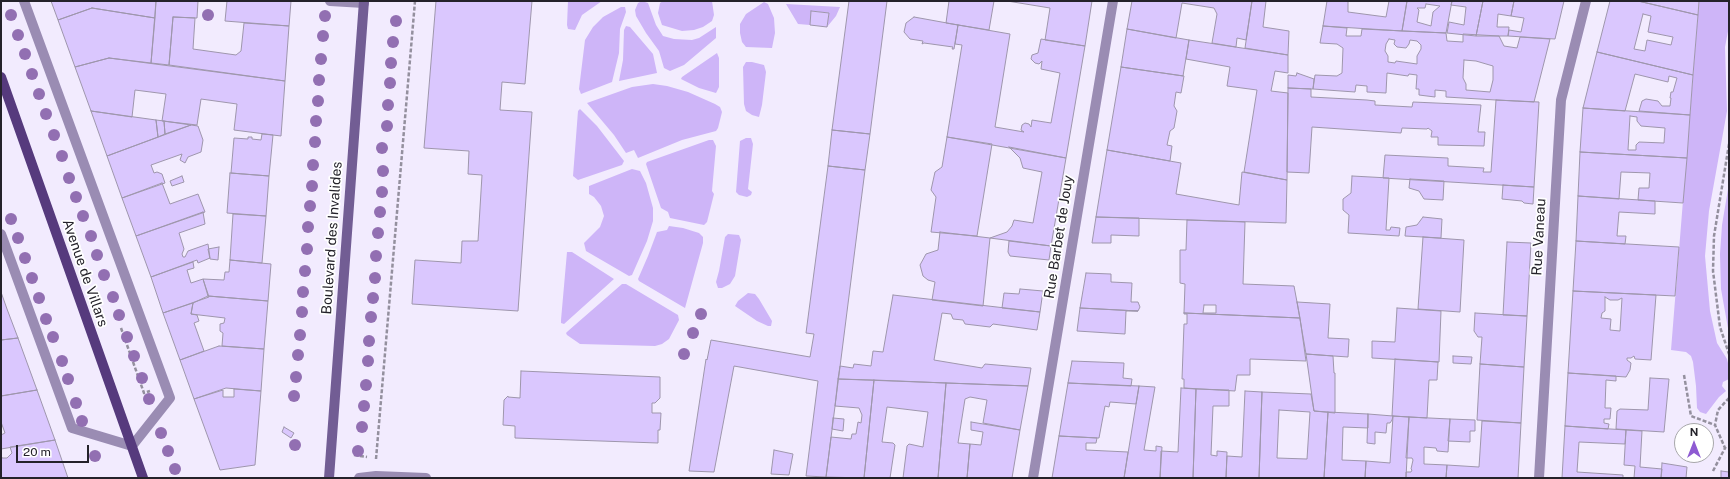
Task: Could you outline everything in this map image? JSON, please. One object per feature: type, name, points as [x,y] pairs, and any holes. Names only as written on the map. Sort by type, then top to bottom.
[{"type":"main road","name":"Boulevard des Invalides","points":[[329,478],[364,2]]},
{"type":"main road","name":"Avenue de Villars","points":[[1,77],[143,478]]},
{"type":"street","points":[[1,234],[72,428],[132,446],[170,398],[24,1]]},
{"type":"street","points":[[330,1],[364,2]]},
{"type":"street","name":"Rue Barbet de Jouy","points":[[1033,478],[1113,1]]},
{"type":"street","name":"Rue Vaneau","points":[[1539,478],[1561,100],[1586,1]]},
{"type":"street","points":[[359,478],[376,476],[426,478]]},
{"type":"path","points":[[376,463],[415,1]]},
{"type":"path","points":[[1729,144],[1714,236],[1713,271],[1720,327],[1729,354]]},
{"type":"path","points":[[121,328],[144,393]]},
{"type":"path","points":[[1684,375],[1691,416],[1715,426]]},
{"type":"path","points":[[1725,448],[1715,426],[1718,410],[1729,398]]},
{"type":"path","points":[[1725,448],[1729,449]]},
{"type":"path","points":[[1713,471],[1725,448]]},
{"type":"path","points":[[354,455],[367,457]]},
{"type":"shaded area","points":[[568,1],[602,1],[582,15],[575,30],[568,29],[567,25]]},
{"type":"shaded area","points":[[642,1],[648,3],[656,25],[663,36],[674,39],[692,40],[699,38],[716,27],[716,38],[684,65],[670,71],[664,68],[659,51],[636,16],[635,10],[638,3]]},
{"type":"shaded area","points":[[663,1],[712,1],[714,15],[712,21],[703,27],[694,30],[682,31],[662,25],[658,13],[660,3]]},
{"type":"shaded area","points":[[1699,1],[1729,1],[1729,26],[1725,47],[1727,111],[1709,211],[1705,256],[1710,311],[1717,343],[1727,359],[1729,379],[1723,382],[1722,386],[1726,391],[1719,397],[1706,414],[1700,412],[1697,408],[1696,386],[1691,356],[1686,352],[1671,350]]},
{"type":"shaded area","points":[[764,2],[768,4],[774,18],[775,33],[772,48],[746,47],[742,42],[740,24],[746,14]]},
{"type":"shaded area","points":[[786,4],[840,7],[836,16],[827,27],[829,13],[812,11],[810,25],[798,24]]},
{"type":"shaded area","points":[[621,7],[625,7],[626,12],[620,29],[619,53],[612,82],[581,94],[579,89],[585,40],[593,27],[603,17]]},
{"type":"shaded area","points":[[626,26],[630,27],[653,54],[657,73],[619,81],[623,60],[624,30]]},
{"type":"shaded area","points":[[717,53],[719,58],[719,87],[716,93],[699,88],[681,79],[682,77]]},
{"type":"shaded area","points":[[746,62],[764,65],[766,72],[759,117],[746,111],[744,104],[743,67]]},
{"type":"shaded area","points":[[653,84],[688,92],[720,107],[722,112],[716,131],[682,140],[638,158],[634,150],[626,153],[614,135],[587,103],[632,87]]},
{"type":"shaded area","points":[[580,109],[597,126],[624,161],[622,165],[578,180],[573,176],[578,111]]},
{"type":"shaded area","points":[[746,138],[751,138],[753,144],[748,189],[752,192],[751,195],[747,197],[739,195],[736,192],[740,141]]},
{"type":"shaded area","points":[[709,140],[713,140],[716,146],[712,191],[714,194],[707,222],[704,225],[670,218],[668,212],[661,208],[646,164],[647,162]]},
{"type":"shaded area","points":[[632,169],[640,171],[646,183],[653,208],[653,221],[647,241],[632,275],[629,276],[586,251],[584,243],[600,227],[604,216],[601,206],[594,197],[589,194],[589,186]]},
{"type":"shaded area","points":[[1729,183],[1729,334],[1721,289],[1720,254],[1722,225]]},
{"type":"shaded area","points":[[669,226],[683,228],[699,233],[703,237],[703,243],[685,308],[638,279],[657,232],[667,230]]},
{"type":"shaded area","points":[[728,234],[739,235],[741,240],[735,276],[730,284],[722,288],[718,288],[716,282],[725,237]]},
{"type":"shaded area","points":[[567,252],[572,252],[614,279],[564,324],[561,323],[561,320]]},
{"type":"shaded area","points":[[622,284],[626,284],[678,315],[679,320],[669,339],[662,344],[655,346],[580,344],[567,335],[566,333],[568,331]]},
{"type":"shaded area","points":[[748,293],[755,294],[759,299],[772,321],[771,326],[757,321],[735,306],[738,301]]},
{"type":"building","points":[[51,1],[156,1],[155,18],[92,8],[58,20]]},
{"type":"building","points":[[156,1],[198,1],[197,18],[173,17],[169,65],[151,63]]},
{"type":"building","points":[[227,1],[291,1],[289,26],[225,21]]},
{"type":"building","points":[[436,1],[532,1],[525,84],[502,82],[500,110],[532,112],[518,311],[412,304],[415,260],[461,263],[462,241],[478,241],[482,175],[468,174],[469,151],[424,148]]},
{"type":"building","points":[[849,1],[887,1],[870,134],[832,130]]},
{"type":"building","points":[[949,1],[994,1],[989,30],[946,23]]},
{"type":"building","points":[[1007,1],[1092,1],[1085,46],[1045,40],[1050,8]]},
{"type":"building","points":[[1132,1],[1252,1],[1246,40],[1237,38],[1236,47],[1212,43],[1217,14],[1214,8],[1182,3],[1176,38],[1127,29]]},
{"type":"building","points":[[1252,1],[1266,1],[1263,27],[1289,31],[1288,55],[1245,48]]},
{"type":"building","points":[[1327,1],[1348,1],[1348,12],[1386,17],[1389,1],[1407,1],[1402,31],[1323,26]]},
{"type":"building","points":[[1407,1],[1452,1],[1446,33],[1402,31]],"holes":[[[1426,4],[1440,6],[1433,12],[1431,26],[1417,22],[1419,10],[1417,8],[1425,8]]]},
{"type":"building","points":[[1452,1],[1483,1],[1476,36],[1447,33],[1449,22],[1464,25],[1466,7],[1451,5]]},
{"type":"building","points":[[1483,1],[1514,1],[1511,16],[1498,14],[1497,27],[1509,27],[1508,36],[1476,36]]},
{"type":"building","points":[[1514,1],[1564,1],[1555,39],[1508,36],[1509,30],[1521,32],[1524,18],[1511,16]]},
{"type":"building","points":[[1610,1],[1638,1],[1698,15],[1693,75],[1597,52]],"holes":[[[1643,14],[1651,16],[1648,32],[1673,37],[1671,45],[1647,40],[1645,51],[1634,49]]]},
{"type":"building","points":[[1638,1],[1699,1],[1698,15]]},
{"type":"building","points":[[92,8],[155,18],[151,63],[109,58],[75,67],[58,20]]},
{"type":"building","points":[[811,11],[829,13],[827,27],[810,25]]},
{"type":"building","points":[[173,17],[195,18],[193,49],[236,55],[241,51],[244,23],[289,26],[285,81],[169,65]]},
{"type":"building","points":[[914,17],[958,25],[954,49],[952,49],[953,47],[922,44],[923,41],[910,39],[904,32],[906,23]]},
{"type":"building","points":[[958,25],[1010,34],[995,127],[1024,132],[1021,130],[1022,125],[1025,123],[1029,124],[1031,127],[1032,120],[1051,123],[1060,73],[1041,69],[1042,61],[1039,64],[1035,63],[1031,59],[1032,55],[1038,53],[1041,39],[1085,46],[1066,158],[947,137],[962,45],[955,44]]},
{"type":"building","points":[[1323,26],[1347,28],[1346,36],[1361,36],[1362,29],[1446,33],[1447,41],[1463,42],[1463,34],[1499,36],[1504,46],[1517,48],[1520,37],[1550,39],[1534,102],[1446,97],[1446,91],[1435,90],[1435,97],[1419,95],[1419,89],[1416,89],[1417,75],[1409,74],[1408,76],[1387,73],[1386,93],[1367,92],[1367,86],[1356,85],[1355,92],[1313,89],[1315,75],[1337,76],[1342,73],[1343,48],[1337,44],[1320,43]],"holes":[[[1389,39],[1395,40],[1394,44],[1397,47],[1406,48],[1410,40],[1417,41],[1421,45],[1421,49],[1417,56],[1417,64],[1396,61],[1395,63],[1388,62],[1388,56],[1385,51],[1386,44]],[[1464,60],[1476,61],[1493,66],[1493,80],[1490,92],[1466,90],[1466,84],[1463,78]]]},
{"type":"building","points":[[1127,29],[1189,40],[1183,76],[1121,67]]},
{"type":"building","points":[[1189,40],[1288,55],[1288,73],[1275,71],[1271,91],[1288,93],[1287,180],[1244,172],[1257,90],[1227,86],[1230,67],[1186,59]]},
{"type":"building","points":[[1597,52],[1693,75],[1690,115],[1639,111],[1642,101],[1646,99],[1658,101],[1662,106],[1670,106],[1671,92],[1673,92],[1677,78],[1669,76],[1668,82],[1635,74],[1625,111],[1583,108]]},
{"type":"building","points":[[109,58],[285,81],[281,136],[234,130],[237,104],[201,99],[197,125],[162,121],[166,94],[135,90],[132,117],[91,111],[75,67]]},
{"type":"building","points":[[1121,67],[1184,76],[1181,93],[1176,92],[1174,106],[1177,111],[1174,128],[1170,131],[1167,145],[1172,146],[1170,161],[1107,150]]},
{"type":"building","points":[[1297,73],[1314,79],[1313,89],[1288,88],[1288,75],[1296,76]]},
{"type":"building","points":[[1288,88],[1311,89],[1311,97],[1375,101],[1375,105],[1412,107],[1413,102],[1481,105],[1478,132],[1485,132],[1484,146],[1438,145],[1438,137],[1431,137],[1432,131],[1428,128],[1402,128],[1401,133],[1312,127],[1309,173],[1287,172]]},
{"type":"building","points":[[1496,100],[1539,102],[1534,187],[1383,178],[1385,155],[1448,158],[1448,166],[1484,168],[1483,172],[1491,172]]},
{"type":"building","points":[[1583,108],[1690,115],[1687,158],[1580,152]],"holes":[[[1630,116],[1637,117],[1637,121],[1641,126],[1665,128],[1664,143],[1639,142],[1636,145],[1636,150],[1628,150]]]},
{"type":"building","points":[[91,111],[156,120],[158,137],[107,156]]},
{"type":"building","points":[[156,120],[164,121],[165,134],[158,137]]},
{"type":"building","points":[[164,121],[191,125],[165,134]]},
{"type":"building","points":[[191,125],[198,126],[203,140],[201,152],[188,157],[185,163],[180,160],[182,154],[151,165],[154,173],[157,172],[162,174],[165,183],[122,198],[107,156]]},
{"type":"building","points":[[832,130],[870,134],[865,170],[828,166]]},
{"type":"building","points":[[262,134],[273,135],[269,176],[231,173],[234,138],[248,139],[248,137],[252,137],[252,139],[261,140]]},
{"type":"building","points":[[947,137],[992,144],[977,236],[931,232],[936,197],[931,190],[935,172],[942,167]]},
{"type":"building","points":[[1009,147],[1066,158],[1051,246],[990,238],[1007,232],[1012,226],[1014,220],[1033,223],[1042,172],[1023,168],[1020,158]]},
{"type":"building","points":[[1107,150],[1181,163],[1176,194],[1239,205],[1242,172],[1287,180],[1286,223],[1096,217]]},
{"type":"building","points":[[1580,152],[1687,158],[1683,203],[1638,200],[1639,188],[1649,188],[1650,173],[1621,172],[1619,199],[1578,196]]},
{"type":"building","points":[[828,166],[865,170],[826,477],[806,476],[818,381],[734,366],[714,472],[689,471],[706,359],[707,360],[711,340],[810,357],[814,334],[806,333]]},
{"type":"building","points":[[230,173],[269,176],[266,216],[227,213]]},
{"type":"building","points":[[182,176],[184,182],[172,186],[170,181]]},
{"type":"building","points":[[1352,176],[1389,178],[1386,230],[1390,230],[1391,227],[1400,228],[1399,236],[1348,233],[1349,215],[1343,210],[1343,199],[1351,193]]},
{"type":"building","points":[[1410,179],[1444,181],[1443,200],[1424,199],[1419,191],[1409,188]]},
{"type":"building","points":[[162,183],[170,204],[198,194],[205,212],[136,236],[122,198]]},
{"type":"building","points":[[1503,185],[1534,187],[1533,204],[1524,203],[1522,201],[1502,199]]},
{"type":"building","points":[[1578,196],[1655,201],[1655,214],[1619,212],[1617,236],[1626,236],[1625,244],[1576,241]]},
{"type":"building","points":[[203,212],[205,224],[179,233],[184,249],[182,254],[183,257],[185,257],[188,251],[208,244],[210,258],[198,263],[197,260],[151,277],[136,236]]},
{"type":"building","points":[[233,214],[266,216],[262,263],[230,260]]},
{"type":"building","points":[[1096,217],[1139,218],[1139,236],[1111,235],[1111,243],[1092,243]]},
{"type":"building","points":[[1423,217],[1442,219],[1441,238],[1405,236],[1406,227],[1417,225]]},
{"type":"building","points":[[1187,220],[1245,222],[1243,284],[1294,286],[1300,318],[1184,313],[1185,284],[1180,283],[1180,250],[1186,250]],"holes":[[[1204,305],[1216,305],[1216,313],[1203,313]]]},
{"type":"building","points":[[940,232],[990,238],[983,306],[932,300],[935,282],[928,280],[923,276],[920,265],[926,254],[938,250]]},
{"type":"building","points":[[1423,237],[1464,240],[1460,312],[1418,309]]},
{"type":"building","points":[[1009,241],[1051,246],[1049,260],[1010,256],[1008,252]]},
{"type":"building","points":[[1576,241],[1679,247],[1675,296],[1573,291]]},
{"type":"building","points":[[1507,242],[1531,243],[1527,316],[1503,315]]},
{"type":"building","points":[[219,247],[218,260],[210,259],[208,249]]},
{"type":"building","points":[[230,260],[271,264],[268,301],[208,296],[203,279],[224,280],[225,272],[229,272]]},
{"type":"building","points":[[193,262],[194,268],[187,270],[191,283],[203,279],[209,297],[163,313],[151,277]]},
{"type":"building","points":[[1086,273],[1111,274],[1111,282],[1132,283],[1131,302],[1138,302],[1140,307],[1138,311],[1080,308]]},
{"type":"building","points":[[1020,289],[1043,291],[1040,312],[1002,308],[1004,293],[1019,294]]},
{"type":"building","points":[[1573,291],[1656,295],[1651,360],[1635,359],[1634,356],[1627,358],[1627,360],[1631,363],[1630,370],[1626,377],[1568,373]],"holes":[[[1605,297],[1610,300],[1618,300],[1622,298],[1620,331],[1610,330],[1611,319],[1601,318],[1602,313],[1605,311]]]},
{"type":"building","points":[[1,292],[7,309],[18,338],[1,340]]},
{"type":"building","points":[[893,295],[1040,312],[1037,330],[993,324],[990,327],[965,324],[963,320],[953,319],[951,314],[942,313],[934,360],[982,368],[985,364],[1031,368],[1028,386],[838,379],[840,366],[853,368],[854,364],[871,366],[873,351],[883,352]]},
{"type":"building","points":[[208,296],[268,301],[264,349],[222,346],[223,333],[220,331],[220,324],[224,323],[225,318],[191,314],[193,303]]},
{"type":"building","points":[[1297,302],[1330,304],[1328,338],[1349,339],[1348,357],[1306,354]]},
{"type":"building","points":[[193,303],[191,314],[197,315],[199,321],[194,323],[204,351],[180,360],[163,313]]},
{"type":"building","points":[[1080,308],[1138,311],[1126,311],[1125,334],[1077,331]]},
{"type":"building","points":[[1397,308],[1441,311],[1439,362],[1372,358],[1372,341],[1395,342]]},
{"type":"building","points":[[1184,313],[1300,318],[1306,361],[1250,359],[1250,375],[1237,375],[1235,391],[1184,388],[1184,379],[1182,379],[1184,324],[1187,324],[1187,314]]},
{"type":"building","points":[[1475,313],[1527,316],[1524,367],[1480,364],[1482,337],[1478,337],[1474,331]]},
{"type":"building","points":[[18,338],[37,390],[1,396],[1,340]]},
{"type":"building","points":[[219,346],[264,349],[261,391],[226,388],[194,399],[180,360]]},
{"type":"building","points":[[1306,354],[1333,356],[1335,373],[1335,413],[1314,411]]},
{"type":"building","points":[[1453,356],[1472,357],[1471,364],[1453,363]]},
{"type":"building","points":[[1395,359],[1438,362],[1437,380],[1429,380],[1427,418],[1392,416]]},
{"type":"building","points":[[1072,361],[1124,363],[1123,378],[1132,379],[1131,386],[1068,383]]},
{"type":"building","points":[[1480,364],[1524,367],[1521,423],[1477,420]]},
{"type":"building","points":[[521,371],[660,377],[660,398],[655,403],[652,403],[652,413],[661,413],[660,430],[658,430],[658,443],[515,438],[515,426],[503,425],[504,400],[508,396],[520,398]]},
{"type":"building","points":[[1568,373],[1616,376],[1616,381],[1606,380],[1605,408],[1611,408],[1610,419],[1604,419],[1604,423],[1609,424],[1608,429],[1565,426]]},
{"type":"building","points":[[1650,378],[1669,379],[1664,432],[1616,429],[1617,411],[1620,409],[1648,410]]},
{"type":"building","points":[[838,379],[874,380],[864,478],[826,477],[831,437],[851,439],[852,434],[856,434],[858,422],[861,423],[862,415],[859,408],[835,406]]},
{"type":"building","points":[[874,380],[946,383],[938,478],[903,478],[907,446],[909,444],[923,447],[928,412],[887,407],[882,442],[893,443],[895,445],[890,478],[864,478]]},
{"type":"building","points":[[946,383],[1028,386],[1020,430],[983,423],[987,400],[970,397],[965,399],[958,443],[970,444],[967,478],[938,478]]},
{"type":"building","points":[[1068,383],[1139,386],[1136,404],[1110,402],[1109,407],[1105,406],[1099,438],[1059,436]]},
{"type":"building","points":[[1139,386],[1155,387],[1144,450],[1156,451],[1156,446],[1162,447],[1160,478],[1124,478]]},
{"type":"building","points":[[1181,388],[1196,389],[1193,478],[1160,478],[1161,451],[1178,452]]},
{"type":"building","points":[[234,389],[261,391],[255,465],[220,470],[194,399],[223,390],[223,397],[234,397]]},
{"type":"building","points":[[1196,389],[1229,390],[1229,406],[1213,406],[1211,455],[1217,456],[1217,451],[1227,452],[1226,478],[1193,478]]},
{"type":"building","points":[[37,390],[55,440],[1,449],[1,435],[5,433],[1,422],[1,396]]},
{"type":"building","points":[[1245,391],[1262,392],[1259,478],[1226,478],[1227,456],[1242,457]]},
{"type":"building","points":[[1262,392],[1311,394],[1314,411],[1328,412],[1324,478],[1259,478]],"holes":[[[1279,410],[1310,412],[1307,459],[1277,458]]]},
{"type":"building","points":[[1328,412],[1368,414],[1368,428],[1343,427],[1342,460],[1366,461],[1365,478],[1324,478]]},
{"type":"building","points":[[1368,414],[1393,416],[1390,423],[1387,423],[1386,433],[1375,432],[1375,444],[1367,443]]},
{"type":"building","points":[[1393,416],[1409,417],[1406,478],[1365,478],[1366,461],[1390,463]]},
{"type":"building","points":[[1409,417],[1450,419],[1448,452],[1437,451],[1436,448],[1424,447],[1424,464],[1447,465],[1446,478],[1406,478],[1406,472],[1411,472],[1412,470],[1413,460],[1412,458],[1406,458]]},
{"type":"building","points":[[833,418],[844,419],[843,431],[832,429]]},
{"type":"building","points":[[1450,419],[1475,420],[1475,431],[1470,431],[1470,442],[1448,441]]},
{"type":"building","points":[[1482,421],[1521,423],[1518,478],[1446,478],[1447,465],[1479,467]]},
{"type":"building","points":[[971,422],[1020,430],[1012,478],[967,478],[970,444],[981,445],[983,432],[971,430]]},
{"type":"building","points":[[1565,426],[1626,430],[1625,444],[1579,442],[1577,472],[1623,475],[1623,478],[1562,478]]},
{"type":"building","points":[[284,427],[294,433],[291,438],[282,432]]},
{"type":"building","points":[[1626,430],[1642,431],[1640,467],[1662,469],[1661,478],[1634,478],[1635,466],[1624,465]]},
{"type":"building","points":[[1059,436],[1097,438],[1096,443],[1086,443],[1086,450],[1128,452],[1124,478],[1052,478]]},
{"type":"building","points":[[55,440],[68,478],[1,478],[1,455],[2,458],[7,458],[12,453],[10,447]]},
{"type":"building","points":[[774,450],[793,454],[789,475],[771,474]]},
{"type":"building","points":[[1662,463],[1687,467],[1686,478],[1661,478]]},
{"type":"building","points":[[1721,471],[1729,472],[1729,478],[1721,478]]}]
